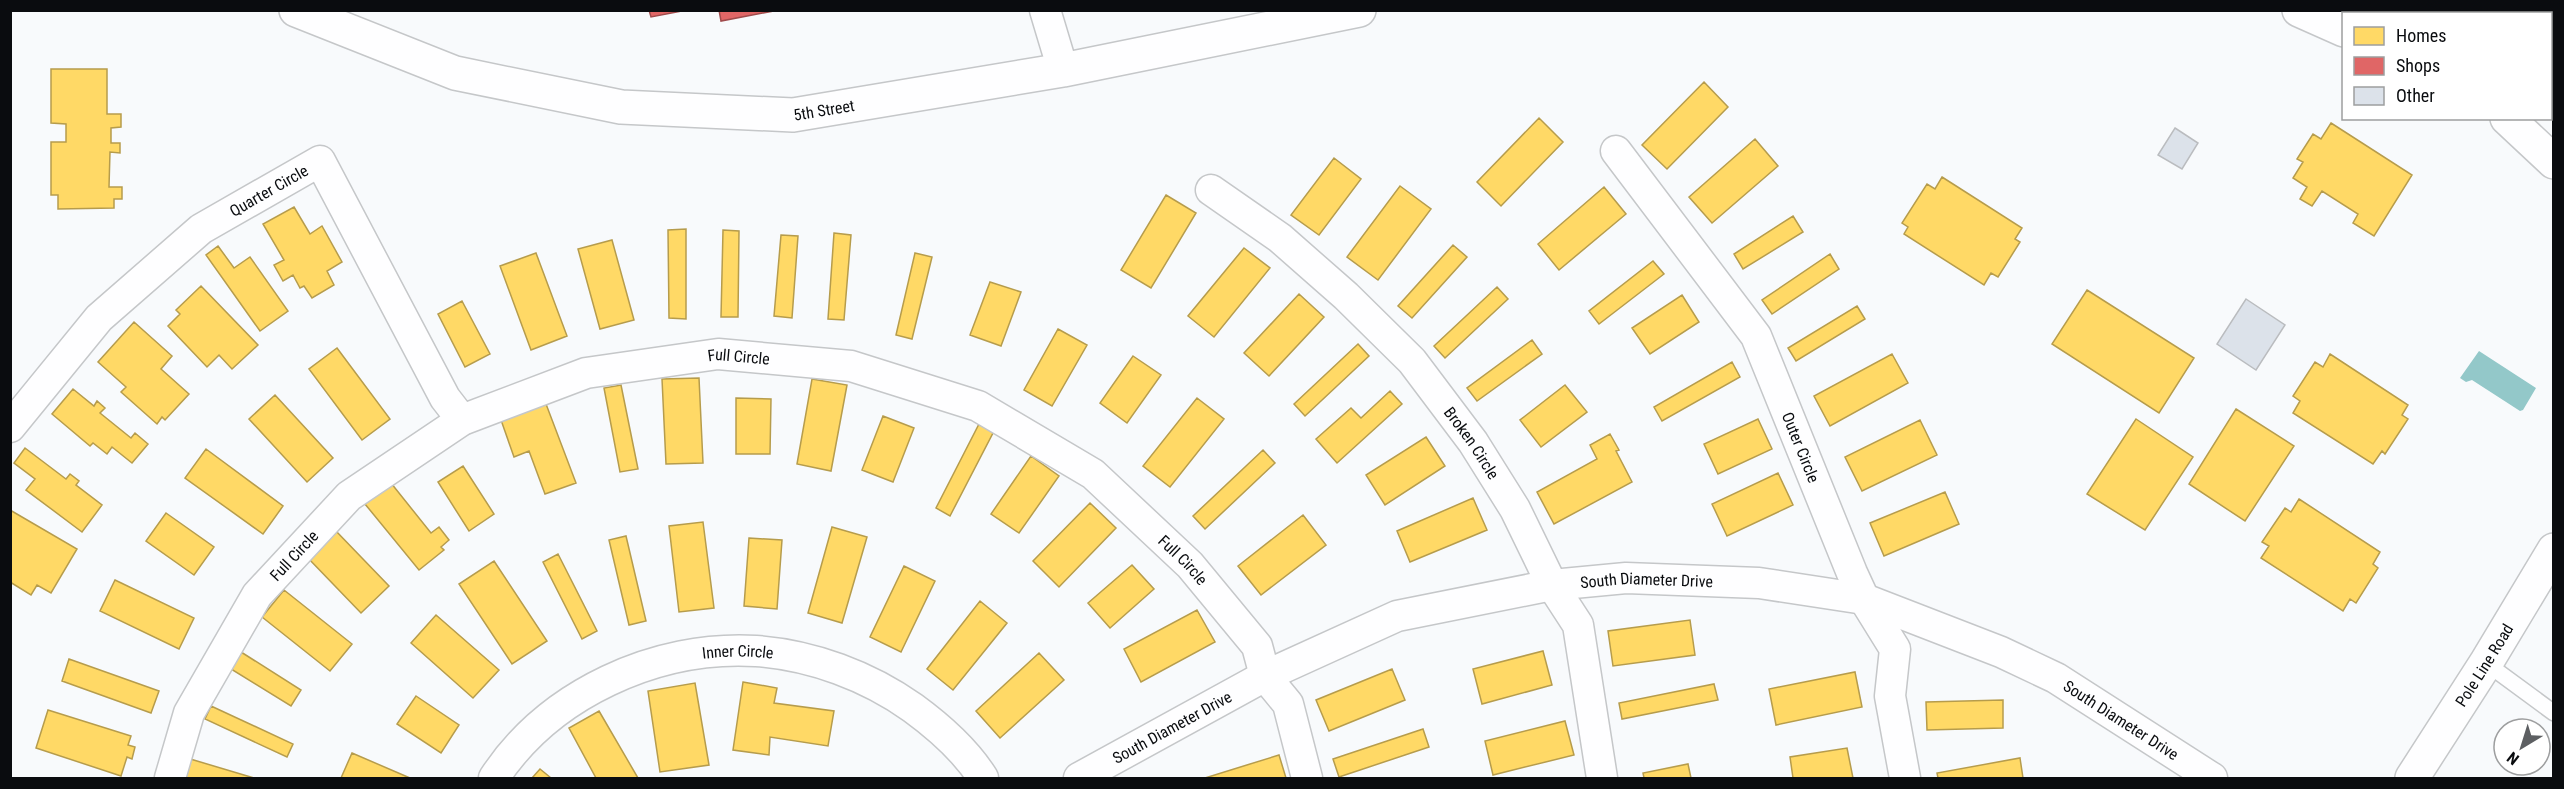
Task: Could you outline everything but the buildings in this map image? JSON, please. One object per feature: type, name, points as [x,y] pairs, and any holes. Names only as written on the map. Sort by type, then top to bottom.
[{"type":"main road","name":"5th Street","points":[[296,10],[455,73],[621,107],[793,116],[1062,70],[1359,10]]},
{"type":"main road","points":[[2299,10],[2342,30]]},
{"type":"main road","points":[[2509,120],[2553,162]]},
{"type":"main road","points":[[2515,120],[2553,144]]},
{"type":"main road","name":"Pole Line Road","points":[[2412,778],[2553,553]]},
{"type":"street","points":[[1045,10],[1062,70]]},
{"type":"street","name":"Outer Circle","points":[[1616,151],[1756,336],[1864,599],[1895,649],[1890,696],[1905,778]]},
{"type":"street","name":"Quarter Circle","points":[[10,427],[99,318],[201,229],[320,161],[445,398],[462,420]]},
{"type":"street","name":"Broken Circle","points":[[1211,190],[1280,238],[1346,296],[1412,361],[1479,452],[1515,509],[1552,585],[1578,625],[1602,778]]},
{"type":"street","name":"Full Circle","points":[[170,778],[189,713],[257,595],[349,496],[462,420],[586,373],[718,354],[851,366],[957,399],[978,406],[1093,474],[1190,565],[1257,646],[1265,676],[1288,704],[1307,778]]},
{"type":"street","name":"South Diameter Drive","points":[[1078,778],[1265,676],[1397,616],[1552,585],[1626,578],[1759,583],[1864,599],[2001,652],[2056,678],[2212,778]]},
{"type":"street","name":"Inner Circle","points":[[494,778],[507,758],[558,709],[619,675],[686,654],[756,651],[826,664],[890,692],[937,726],[977,768],[983,778]]},
{"type":"lane","points":[[2486,663],[2553,713]]},
{"type":"water","points":[[2479,351],[2536,388],[2523,410],[2520,411],[2472,380],[2466,382],[2460,378]]}]
